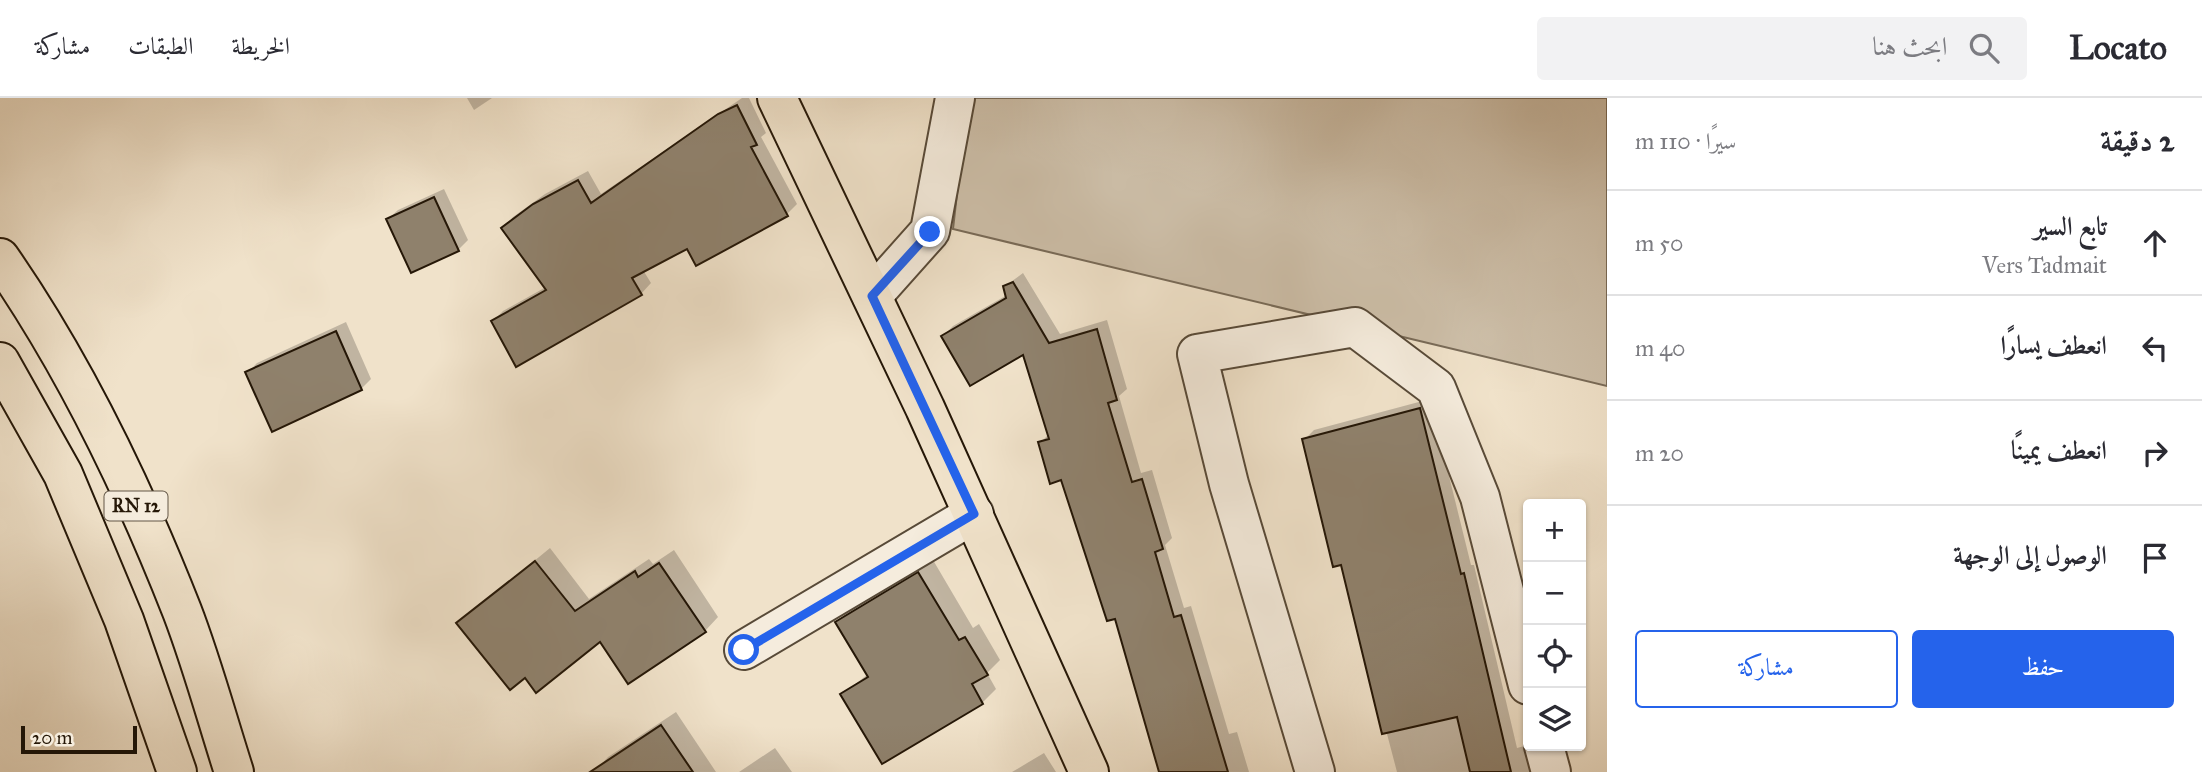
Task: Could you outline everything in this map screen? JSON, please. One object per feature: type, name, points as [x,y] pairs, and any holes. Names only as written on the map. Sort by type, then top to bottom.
[{"type":"main road","points":[[777,98],[974,514],[1089,772]]},
{"type":"main road","name":"RN 12","points":[[0,258],[34,306],[115,458],[182,612],[234,772]]},
{"type":"main road","name":"RN 12","points":[[0,362],[63,474],[124,620],[177,772]]},
{"type":"street","points":[[872,296],[930,232],[955,98]]},
{"type":"street","points":[[1315,772],[1228,484],[1197,354],[1355,327],[1436,388],[1480,497],[1523,665]]},
{"type":"street","points":[[744,650],[974,514]]},
{"type":"street","points":[[1545,751],[1551,772]]},
{"type":"shaded area","points":[[968,98],[1607,98],[1607,386],[953,229]]},
{"type":"building","points":[[737,105],[757,145],[751,147],[788,216],[696,266],[687,249],[632,278],[642,295],[516,367],[491,321],[546,290],[501,228],[533,204],[578,180],[591,203],[718,114]]},
{"type":"building","points":[[434,197],[459,251],[411,273],[386,219]]},
{"type":"building","points":[[1013,282],[1049,343],[1097,329],[1117,400],[1108,403],[1132,482],[1142,479],[1163,549],[1155,552],[1174,617],[1181,615],[1228,772],[1159,772],[1115,619],[1107,621],[1061,480],[1050,484],[1038,442],[1049,439],[1023,355],[970,386],[941,336],[1006,298],[1003,286]]},
{"type":"building","points":[[336,331],[362,390],[272,432],[245,372]]},
{"type":"building","points":[[1420,408],[1461,574],[1464,573],[1511,772],[1470,772],[1457,717],[1382,734],[1341,565],[1333,567],[1302,439]]},
{"type":"building","points":[[535,561],[575,611],[635,571],[638,577],[659,563],[706,632],[628,684],[600,642],[536,693],[525,678],[510,690],[456,623]]},
{"type":"building","points":[[918,572],[959,640],[965,637],[988,675],[972,684],[983,704],[882,764],[840,694],[868,677],[835,622]]},
{"type":"building","points":[[661,725],[693,772],[590,772]]},
{"type":"route","points":[[744,650],[974,514],[872,296],[930,232]]}]
